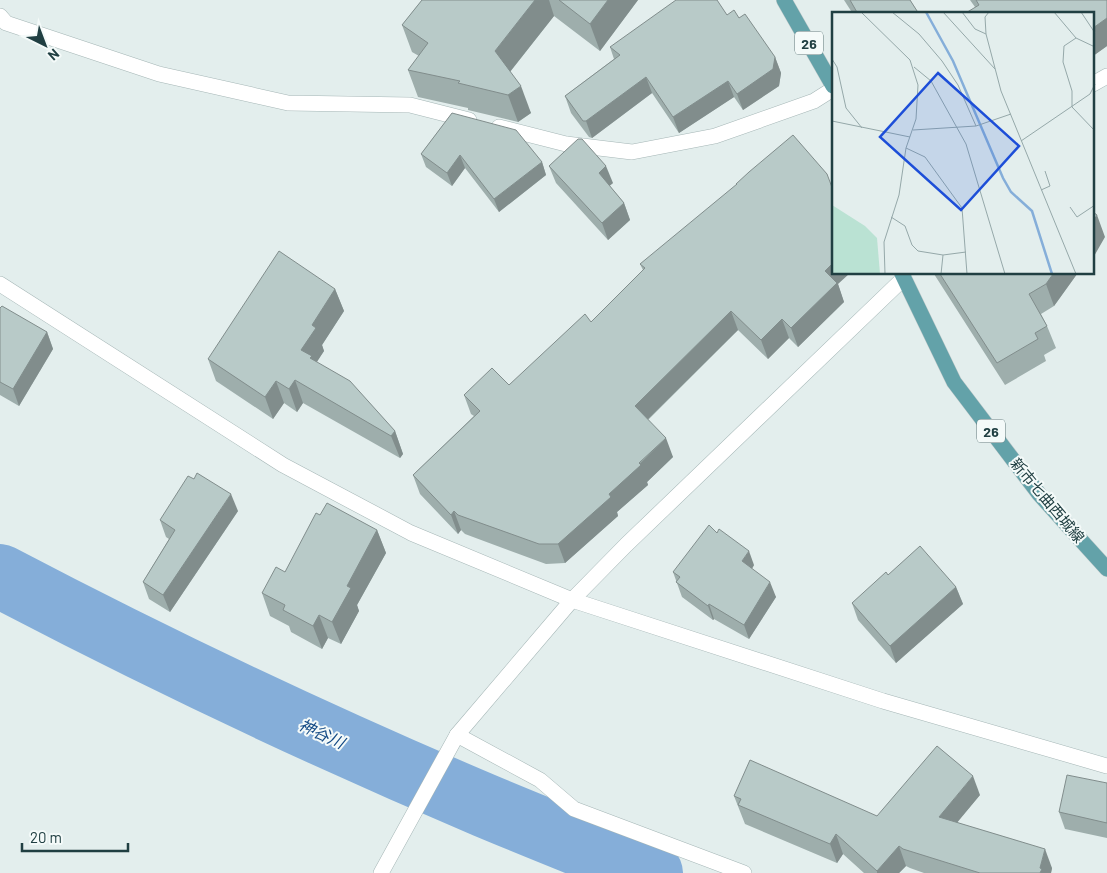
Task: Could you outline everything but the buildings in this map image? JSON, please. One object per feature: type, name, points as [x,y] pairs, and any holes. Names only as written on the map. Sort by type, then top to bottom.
[{"type":"main road","name":"26","points":[[784,0],[832,86]]},
{"type":"main road","name":"新市七曲西城線","points":[[903,276],[954,382],[1039,494],[1107,569]]},
{"type":"street","points":[[0,16],[6,23],[159,74],[288,104],[410,105],[566,144],[632,152],[715,136],[814,101],[832,89]]},
{"type":"street","points":[[1094,83],[1107,76]]},
{"type":"street","points":[[381,873],[454,741],[572,600],[626,545],[903,276]]},
{"type":"street","points":[[0,284],[283,466],[411,533],[572,600],[892,704],[1107,766]]},
{"type":"street","points":[[454,741],[540,780],[574,809],[744,873]]},
{"type":"waterway","name":"神谷川","points":[[0,576],[180,667],[301,724],[486,806],[651,873]]}]
